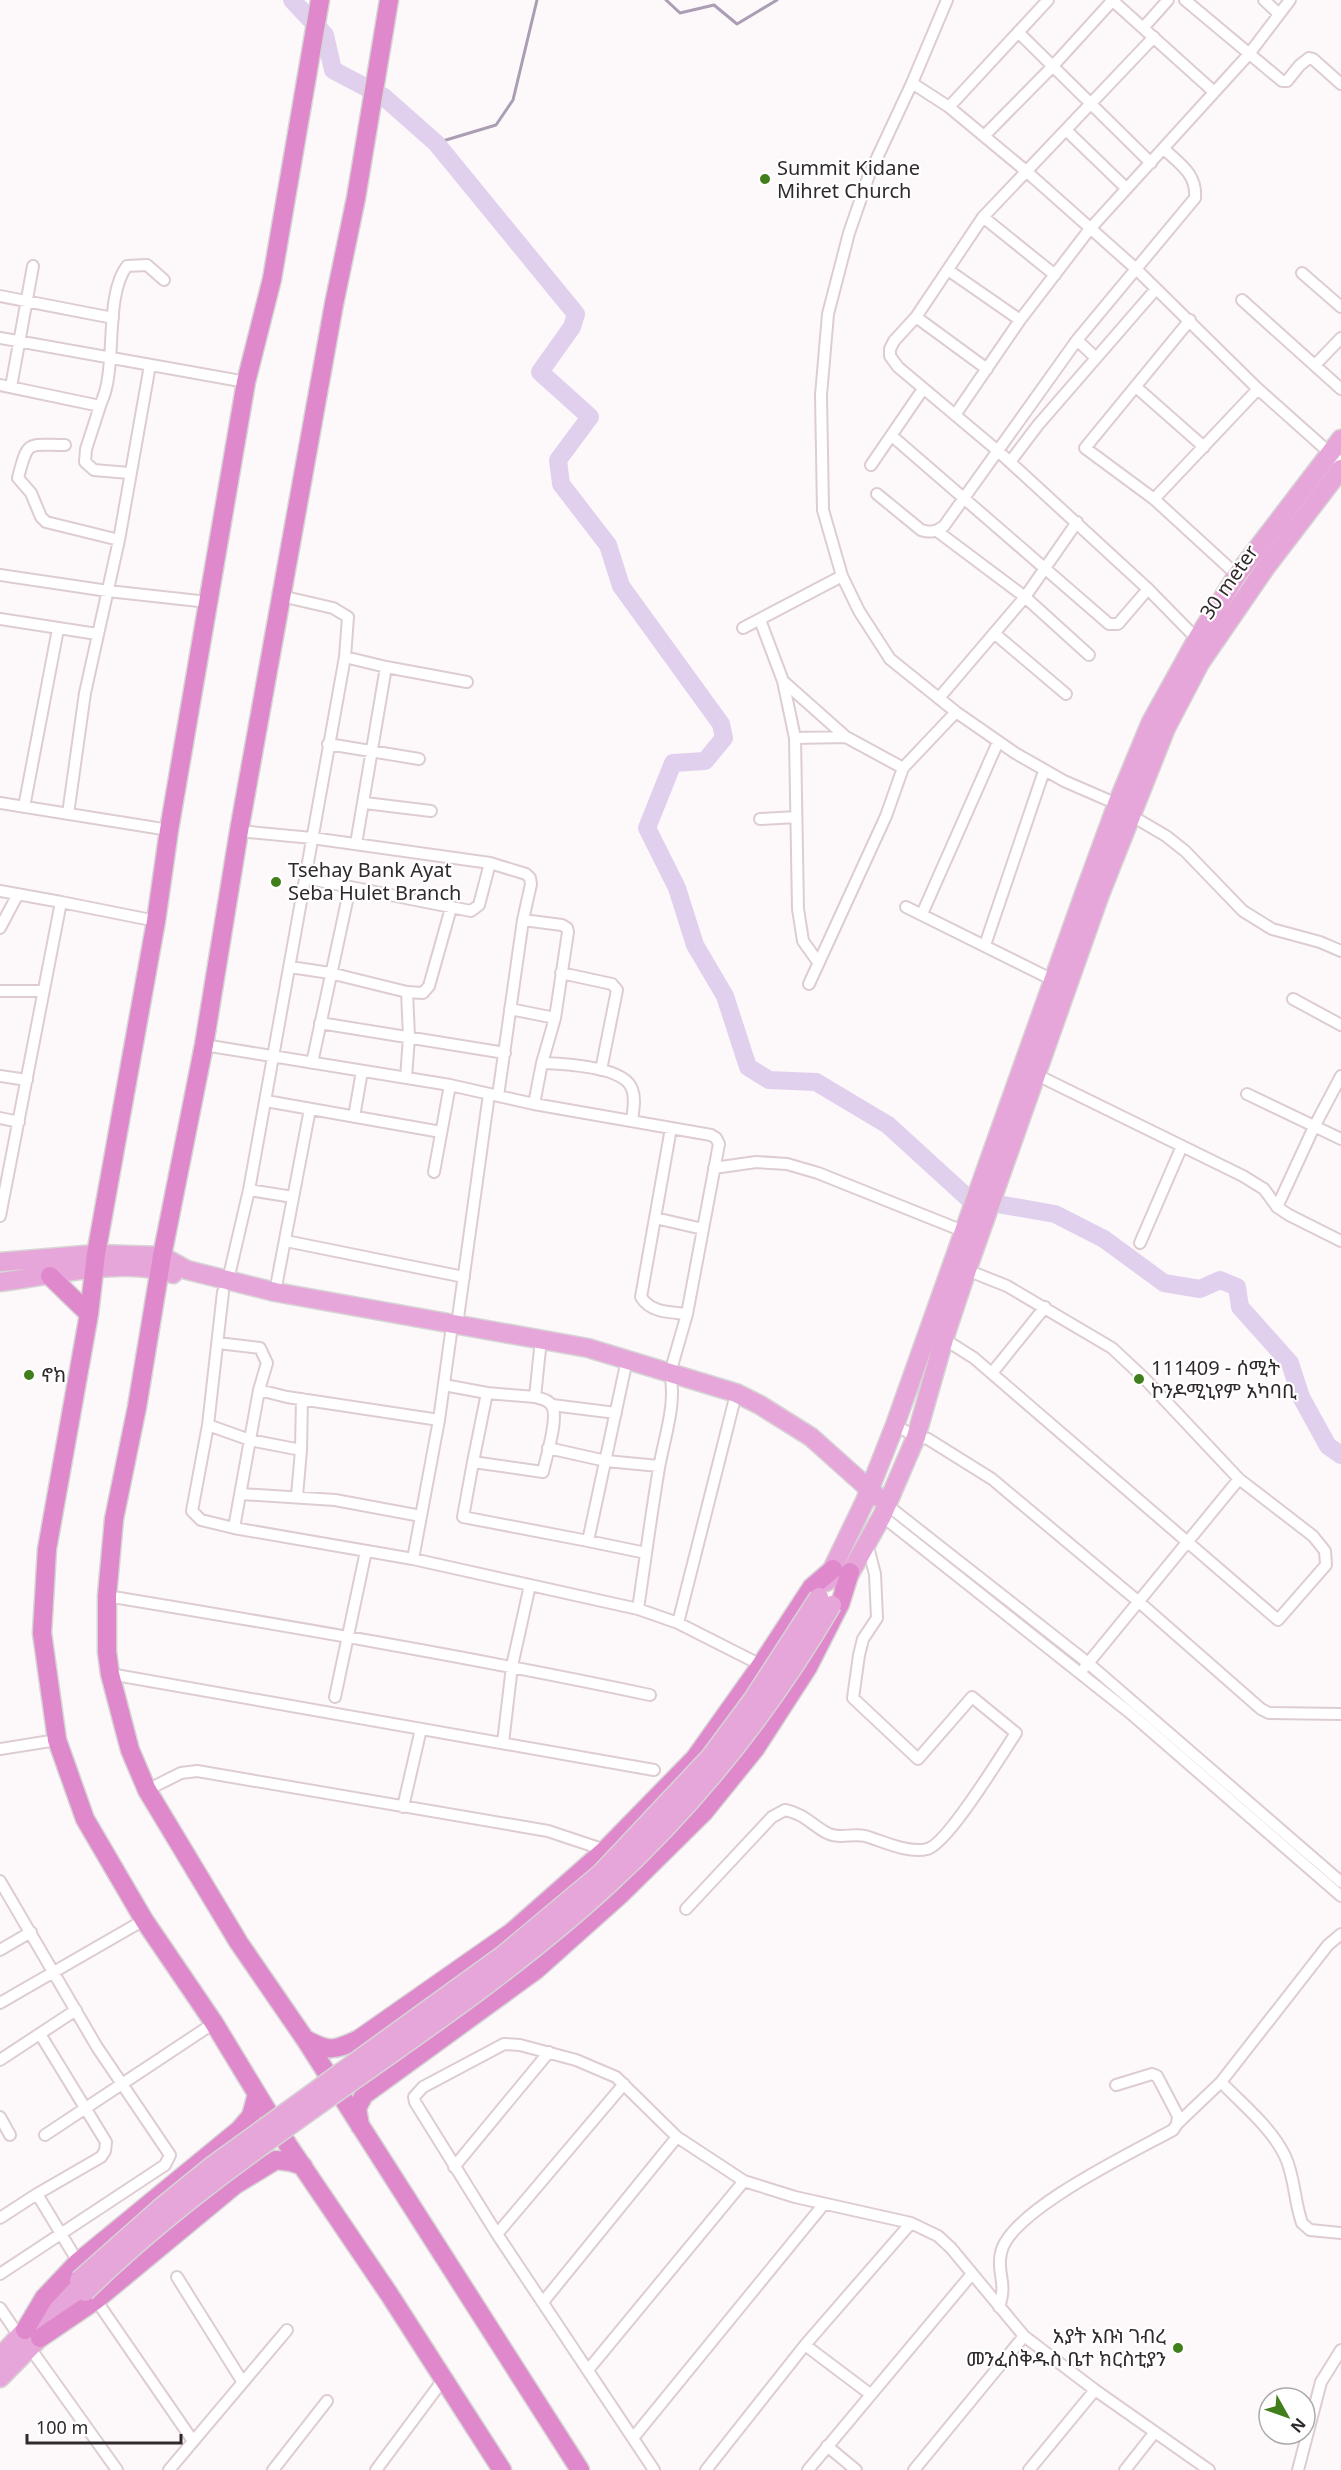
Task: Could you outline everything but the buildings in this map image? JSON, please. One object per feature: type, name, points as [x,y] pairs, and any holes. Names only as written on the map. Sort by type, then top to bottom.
[{"type":"highway","points":[[320,0],[272,279],[246,382],[169,830],[156,921],[95,1262],[89,1314],[47,1549],[42,1633],[57,1740],[85,1819],[144,1920],[214,2023],[303,2166],[502,2470]]},
{"type":"highway","points":[[389,0],[356,198],[334,304],[239,831],[204,1045],[114,1519],[105,1627],[110,1674],[130,1750],[147,1790],[239,1943],[305,2039],[580,2470]]},
{"type":"highway","points":[[50,1276],[89,1314]]},
{"type":"highway","points":[[305,2039],[324,2049],[339,2049],[358,2039],[512,1932],[605,1850],[695,1758],[761,1665],[812,1587],[841,1571]]},
{"type":"highway","points":[[360,2126],[357,2108],[364,2095],[536,1970],[620,1895],[704,1812],[755,1749],[808,1667],[840,1604],[841,1571]]},
{"type":"highway","points":[[28,2338],[239,2130],[251,2116],[257,2094]]},
{"type":"highway","points":[[84,2283],[186,2223],[251,2175],[276,2160],[303,2166]]},
{"type":"main road","points":[[841,1571],[867,1544],[916,1437],[944,1339],[967,1270],[977,1215],[1053,980],[1117,804],[1151,722],[1197,639],[1237,575],[1337,451]]},
{"type":"main road","name":"30 meter","points":[[986,1192],[1037,1075],[1100,897],[1166,728],[1200,663],[1283,544],[1341,469]]},
{"type":"main road","points":[[0,2357],[28,2338],[159,2209],[213,2165],[503,1955],[601,1873],[710,1757],[826,1601],[841,1571],[963,1231],[977,1215]]},
{"type":"main road","points":[[0,1282],[50,1276],[95,1262]]},
{"type":"main road","points":[[0,1263],[161,1262],[226,1286],[454,1329],[588,1348],[734,1402],[789,1433],[868,1495]]},
{"type":"main road","points":[[226,1286],[275,1292],[454,1329],[626,1370],[736,1393],[811,1437],[844,1465],[884,1511]]},
{"type":"main road","points":[[844,1465],[863,1467],[882,1458]]},
{"type":"main road","points":[[0,2379],[28,2338]]},
{"type":"street","points":[[947,0],[912,83],[868,175],[849,233],[828,314],[821,395],[823,510],[842,576],[859,611],[890,659],[956,712],[1044,771],[1117,804],[1132,816],[1166,836],[1185,851],[1243,911],[1272,929],[1341,951]]},
{"type":"street","points":[[949,107],[1048,0]]},
{"type":"street","points":[[984,136],[1052,67],[1112,0],[1213,91]]},
{"type":"street","points":[[1143,28],[1168,0]]},
{"type":"street","points":[[1185,0],[1282,81],[1287,81],[1300,64],[1309,58],[1341,84]]},
{"type":"street","points":[[1264,0],[1279,14]]},
{"type":"street","points":[[956,415],[1020,320],[1089,230],[1249,54],[1290,0]]},
{"type":"street","points":[[1018,32],[1151,163]]},
{"type":"street","points":[[1154,37],[983,217],[916,317],[894,341],[890,349],[890,356],[898,367],[998,451],[1077,522],[1197,639]]},
{"type":"street","points":[[912,83],[949,107],[1026,171],[1089,230],[1135,268],[1258,389],[1337,451]]},
{"type":"street","points":[[1066,130],[1126,188]]},
{"type":"street","points":[[877,494],[921,530],[937,531],[944,526],[1077,340],[1195,198],[1193,179],[1164,149]]},
{"type":"street","points":[[983,217],[1055,275]]},
{"type":"street","points":[[129,473],[94,470],[85,462],[86,449],[107,387],[113,318],[121,273],[127,266],[147,265],[164,280]]},
{"type":"street","points":[[33,266],[20,342],[5,386],[100,406]]},
{"type":"street","points":[[948,270],[1020,320]]},
{"type":"street","points":[[1302,273],[1341,308]]},
{"type":"street","points":[[1010,462],[1156,289]]},
{"type":"street","points":[[0,296],[113,318]]},
{"type":"street","points":[[1242,300],[1341,389]]},
{"type":"street","points":[[916,317],[987,369]]},
{"type":"street","points":[[1190,320],[1085,448],[1154,499],[1237,575]]},
{"type":"street","points":[[0,338],[246,382]]},
{"type":"street","points":[[1315,365],[1341,338]]},
{"type":"street","points":[[1077,340],[1096,358]]},
{"type":"street","points":[[68,814],[85,693],[119,540],[129,473],[150,365]]},
{"type":"street","points":[[1136,387],[1204,447]]},
{"type":"street","points":[[871,465],[924,389]]},
{"type":"street","points":[[1154,499],[1258,389]]},
{"type":"street","points":[[892,436],[1113,626],[1118,624],[1148,590]]},
{"type":"street","points":[[65,445],[32,445],[26,449],[18,478],[31,493],[41,517],[46,522],[119,540]]},
{"type":"street","points":[[939,698],[1025,597],[1077,522]]},
{"type":"street","points":[[937,531],[1025,597],[1089,655]]},
{"type":"street","points":[[0,575],[108,591],[208,602]]},
{"type":"street","points":[[743,628],[842,576]]},
{"type":"street","points":[[281,596],[333,608],[348,617],[345,657],[266,1101],[249,1190],[226,1286],[208,1425],[192,1511],[201,1520],[234,1528],[413,1559],[638,1609],[678,1623],[761,1665]]},
{"type":"street","points":[[0,619],[97,634]]},
{"type":"street","points":[[760,620],[783,681],[795,738],[798,909],[803,941],[818,962]]},
{"type":"street","points":[[24,807],[58,629]]},
{"type":"street","points":[[994,633],[1066,694]]},
{"type":"street","points":[[345,657],[467,682]]},
{"type":"street","points":[[356,844],[386,667]]},
{"type":"street","points":[[783,681],[846,737],[903,768]]},
{"type":"street","points":[[809,984],[886,816],[903,768],[956,712]]},
{"type":"street","points":[[795,738],[846,737]]},
{"type":"street","points":[[922,914],[998,742]]},
{"type":"street","points":[[328,744],[419,759]]},
{"type":"street","points":[[985,945],[1044,771]]},
{"type":"street","points":[[0,803],[169,830]]},
{"type":"street","points":[[364,803],[431,811]]},
{"type":"street","points":[[760,819],[796,817]]},
{"type":"street","points":[[239,831],[312,838],[490,863],[526,874],[530,878],[531,884],[523,920],[505,1053],[494,1095],[413,1559]]},
{"type":"street","points":[[305,878],[471,911],[480,905],[490,863]]},
{"type":"street","points":[[312,1063],[350,887]]},
{"type":"street","points":[[0,891],[156,921]]},
{"type":"street","points":[[0,928],[18,894]]},
{"type":"street","points":[[0,1216],[61,902]]},
{"type":"street","points":[[906,907],[1053,980]]},
{"type":"street","points":[[290,967],[330,973],[407,992],[423,993],[429,986],[451,908]]},
{"type":"street","points":[[523,920],[562,925],[567,928],[555,1018],[542,1063],[534,1104]]},
{"type":"street","points":[[561,973],[612,984],[617,990],[601,1070]]},
{"type":"street","points":[[0,991],[42,991]]},
{"type":"street","points":[[406,1078],[410,1037],[407,992]]},
{"type":"street","points":[[1293,999],[1341,1025]]},
{"type":"street","points":[[510,1009],[555,1018]]},
{"type":"street","points":[[320,1023],[505,1053]]},
{"type":"street","points":[[204,1045],[450,1085],[534,1104],[711,1135],[716,1138],[719,1144],[687,1314],[671,1378],[668,1425],[659,1466],[638,1609]]},
{"type":"street","points":[[542,1063],[601,1070],[629,1081],[634,1098],[632,1121]]},
{"type":"street","points":[[354,1117],[362,1071]]},
{"type":"street","points":[[1037,1075],[1243,1176],[1264,1189],[1277,1207],[1341,1241]]},
{"type":"street","points":[[0,1076],[27,1080]]},
{"type":"street","points":[[1277,1207],[1314,1127],[1341,1076]]},
{"type":"street","points":[[434,1172],[450,1085]]},
{"type":"street","points":[[1247,1094],[1341,1139]]},
{"type":"street","points":[[266,1101],[441,1132]]},
{"type":"street","points":[[275,1292],[310,1109]]},
{"type":"street","points":[[0,1118],[19,1122]]},
{"type":"street","points":[[671,1128],[641,1296],[645,1303],[655,1310],[687,1314]]},
{"type":"street","points":[[1140,1243],[1182,1146]]},
{"type":"street","points":[[714,1168],[756,1162],[788,1164],[818,1173],[963,1231]]},
{"type":"street","points":[[249,1190],[293,1197]]},
{"type":"street","points":[[655,1218],[703,1229]]},
{"type":"street","points":[[286,1241],[464,1277]]},
{"type":"street","points":[[944,1339],[974,1358],[992,1373],[1278,1620],[1326,1565],[1325,1551],[1313,1536],[1239,1479],[1112,1348],[1006,1286],[967,1270]]},
{"type":"street","points":[[992,1373],[1045,1307]]},
{"type":"street","points":[[218,1342],[260,1348],[267,1363],[259,1390],[234,1528]]},
{"type":"street","points":[[535,1397],[540,1349]]},
{"type":"street","points":[[588,1541],[626,1370]]},
{"type":"street","points":[[444,1385],[487,1393],[535,1397],[545,1399],[552,1406],[554,1417],[543,1472],[473,1462]]},
{"type":"street","points":[[259,1390],[302,1399],[439,1420]]},
{"type":"street","points":[[487,1393],[463,1517],[646,1553]]},
{"type":"street","points":[[297,1496],[302,1399]]},
{"type":"street","points":[[678,1623],[734,1402]]},
{"type":"street","points":[[552,1406],[616,1413]]},
{"type":"street","points":[[208,1425],[250,1440],[301,1450]]},
{"type":"street","points":[[895,1425],[916,1437],[928,1439],[992,1479],[1261,1708],[1269,1713],[1341,1714]]},
{"type":"street","points":[[548,1448],[606,1461],[659,1466]]},
{"type":"street","points":[[1080,1672],[1239,1479]]},
{"type":"street","points":[[241,1494],[335,1500],[421,1516]]},
{"type":"street","points":[[884,1511],[1088,1663],[1341,1882]]},
{"type":"street","points":[[884,1511],[1129,1712],[1341,1896]]},
{"type":"street","points":[[686,1909],[772,1817],[785,1810],[800,1813],[830,1834],[842,1837],[855,1834],[908,1848],[927,1850],[937,1845],[950,1830],[1016,1733],[972,1697],[918,1759],[853,1698],[858,1655],[863,1639],[877,1618],[875,1574],[867,1544]]},
{"type":"street","points":[[335,1697],[366,1551]]},
{"type":"street","points":[[503,1743],[512,1666],[530,1586]]},
{"type":"street","points":[[107,1596],[349,1636],[512,1666],[650,1695]]},
{"type":"street","points":[[110,1674],[654,1770]]},
{"type":"street","points":[[403,1807],[421,1729]]},
{"type":"street","points":[[0,1749],[57,1740]]},
{"type":"street","points":[[147,1790],[181,1773],[197,1771],[548,1832],[605,1850]]},
{"type":"street","points":[[0,1881],[52,1972],[122,2084],[168,2151],[169,2160],[165,2165],[0,2274]]},
{"type":"street","points":[[0,2003],[144,1920]]},
{"type":"street","points":[[0,1950],[31,1932]]},
{"type":"street","points":[[999,2307],[1005,2292],[1000,2254],[1016,2227],[1090,2175],[1173,2130],[1221,2082],[1322,1953],[1341,1934]]},
{"type":"street","points":[[0,2060],[76,2010]]},
{"type":"street","points":[[45,2135],[214,2023]]},
{"type":"street","points":[[0,2218],[100,2157],[105,2151],[106,2142],[40,2034]]},
{"type":"street","points":[[654,2470],[497,2234],[415,2102],[414,2097],[417,2092],[490,2049],[504,2044],[520,2045],[603,2070],[624,2084],[677,2137],[744,2181],[824,2204],[911,2223],[938,2236],[951,2248],[971,2275],[1024,2336],[1095,2390],[1209,2470]]},
{"type":"street","points":[[454,2167],[549,2052]]},
{"type":"street","points":[[1116,2085],[1152,2074],[1157,2076],[1178,2116],[1177,2124]]},
{"type":"street","points":[[1221,2082],[1274,2136],[1285,2157],[1293,2181],[1302,2223],[1310,2230],[1341,2233]]},
{"type":"street","points":[[497,2234],[624,2084]]},
{"type":"street","points":[[0,2117],[10,2135]]},
{"type":"street","points":[[543,2302],[677,2137]]},
{"type":"street","points":[[588,2370],[744,2181]]},
{"type":"street","points":[[37,2194],[84,2283],[193,2441]]},
{"type":"street","points":[[633,2438],[824,2204]]},
{"type":"street","points":[[706,2470],[805,2345],[911,2223]]},
{"type":"street","points":[[808,2470],[971,2275]]},
{"type":"street","points":[[177,2277],[242,2381]]},
{"type":"street","points":[[0,2308],[28,2338],[117,2470]]},
{"type":"street","points":[[169,2470],[287,2330]]},
{"type":"street","points":[[914,2470],[1024,2336]]},
{"type":"street","points":[[805,2345],[870,2394]]},
{"type":"street","points":[[1298,2470],[1321,2382],[1341,2350]]},
{"type":"street","points":[[375,2470],[443,2380]]},
{"type":"street","points":[[1029,2470],[1095,2390]]},
{"type":"street","points":[[273,2470],[327,2401]]},
{"type":"street","points":[[1125,2470],[1155,2432]]},
{"type":"street","points":[[827,2446],[856,2470]]},
{"type":"waterway","points":[[292,0],[325,35],[333,70],[384,97],[436,143],[576,314],[572,327],[540,372],[590,417],[558,460],[561,484],[608,545],[621,586],[721,724],[724,738],[705,761],[673,763],[647,828],[677,888],[695,945],[725,996],[748,1067],[769,1080],[816,1082],[888,1125],[969,1199],[1055,1214],[1104,1239],[1164,1283],[1200,1289],[1220,1280],[1237,1287],[1240,1307],[1290,1363],[1301,1397],[1328,1446],[1341,1455]]},
{"type":"waterway","points":[[436,143],[496,125],[513,100],[537,0]]},
{"type":"waterway","points":[[666,0],[680,13],[714,5],[737,24],[777,0]]},
{"type":"place","name":"Summit Kidane Mihret Church","points":[[765,179]]},
{"type":"place","name":"Tsehay Bank Ayat Seba Hulet Branch","points":[[276,882]]},
{"type":"place","name":"ኖክ","points":[[29,1375]]},
{"type":"place","name":"111409 - ሰሚት ኮንዶሚኒየም አካባቢ","points":[[1139,1379]]},
{"type":"place","name":"አያት አቡነ ገብረ መንፈስቅዱስ ቤተ ክርስቲያን","points":[[1178,2348]]}]
